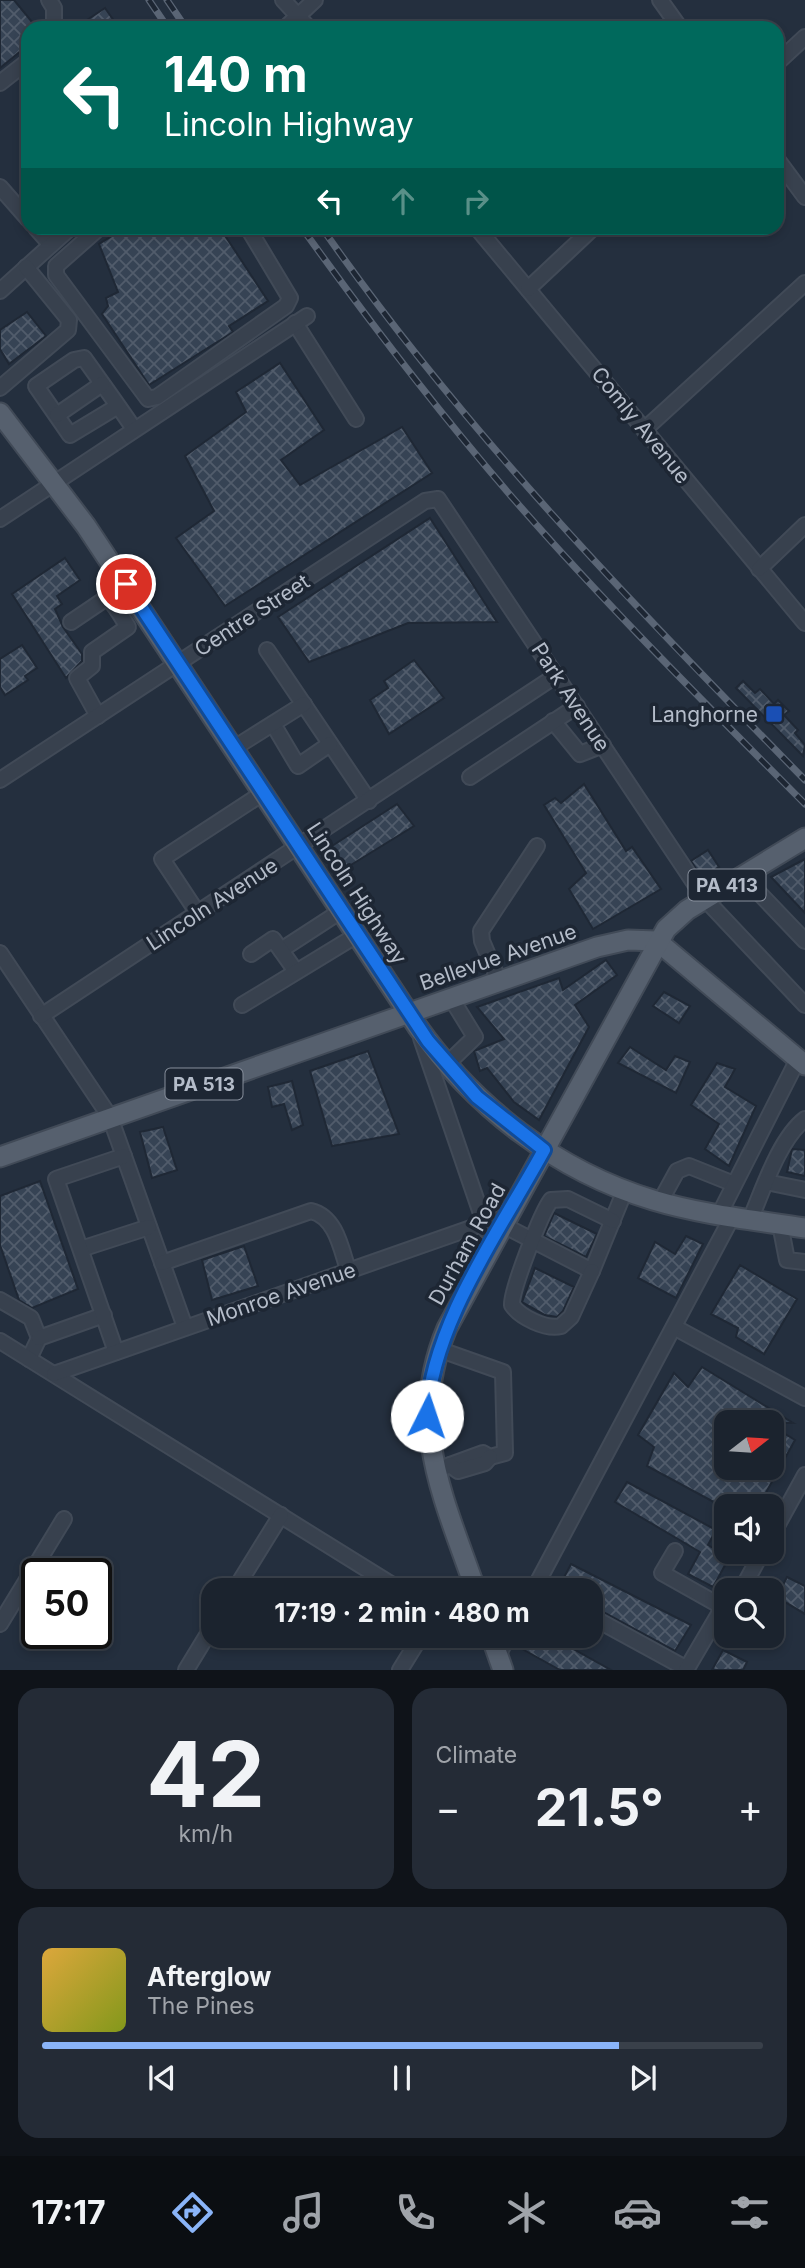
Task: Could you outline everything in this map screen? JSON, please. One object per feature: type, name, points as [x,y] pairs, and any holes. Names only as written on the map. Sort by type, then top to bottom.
[{"type":"main road","name":"Lincoln Highway","points":[[0,412],[55,482],[135,598],[413,1020],[477,1097],[544,1150],[625,1190],[660,1202],[805,1228]]},
{"type":"main road","name":"PA 413","points":[[657,942],[675,919],[805,838]]},
{"type":"main road","name":"Bellevue Avenue","points":[[0,1157],[110,1117],[413,1020],[451,998],[612,943],[657,942]]},
{"type":"main road","points":[[657,942],[802,1062]]},
{"type":"main road","name":"Durham Road","points":[[473,1578],[427,1416],[432,1370],[438,1349],[491,1245],[498,1221],[544,1150],[657,942]]},
{"type":"street","points":[[49,0],[54,8],[54,21]]},
{"type":"street","points":[[283,0],[303,21]]},
{"type":"street","points":[[293,21],[315,0]]},
{"type":"street","points":[[660,0],[675,21]]},
{"type":"street","points":[[784,56],[805,37]]},
{"type":"street","points":[[0,83],[21,66]]},
{"type":"street","points":[[784,168],[805,197]]},
{"type":"street","points":[[0,187],[21,211]]},
{"type":"street","points":[[42,235],[51,245]]},
{"type":"street","points":[[0,292],[62,235]]},
{"type":"street","points":[[85,235],[56,266],[57,275],[148,399],[157,397],[286,306],[290,298],[252,235]]},
{"type":"street","name":"Comly Avenue","points":[[483,235],[805,623]]},
{"type":"street","points":[[528,289],[586,235]]},
{"type":"street","points":[[0,388],[68,330],[69,320],[26,267]]},
{"type":"street","points":[[644,430],[805,283]]},
{"type":"street","points":[[0,520],[301,319],[356,419]]},
{"type":"street","points":[[118,406],[70,435],[36,386],[74,360],[84,358],[102,384],[118,406],[134,429]]},
{"type":"street","points":[[57,415],[102,384]]},
{"type":"street","name":"Centre Street","points":[[0,780],[425,501],[434,499]]},
{"type":"street","name":"Park Avenue","points":[[434,499],[444,505],[705,899],[805,1005]]},
{"type":"street","points":[[759,569],[805,525]]},
{"type":"street","points":[[71,622],[108,597],[128,627],[92,652],[92,666],[77,678],[99,716]]},
{"type":"street","points":[[118,611],[135,598]]},
{"type":"street","points":[[268,650],[369,802]]},
{"type":"street","name":"Lincoln Avenue","points":[[41,1016],[369,802],[557,675]]},
{"type":"street","points":[[234,748],[304,704]]},
{"type":"street","points":[[470,777],[577,706]]},
{"type":"street","points":[[553,721],[580,754],[603,744]]},
{"type":"street","points":[[273,724],[298,766],[330,744]]},
{"type":"street","points":[[197,912],[162,859],[263,793]]},
{"type":"street","points":[[499,981],[482,941],[481,931],[537,846]]},
{"type":"street","points":[[743,876],[805,941]]},
{"type":"street","points":[[281,950],[341,911]]},
{"type":"street","points":[[242,1004],[357,935]]},
{"type":"street","points":[[251,954],[273,939],[295,970]]},
{"type":"street","points":[[0,953],[110,1117],[185,1327]]},
{"type":"street","points":[[447,1064],[475,1037],[451,998]]},
{"type":"street","points":[[413,1020],[498,1221],[592,1271]]},
{"type":"street","points":[[734,1217],[734,1184],[802,1062]]},
{"type":"street","points":[[543,1578],[734,1217],[766,1182],[797,1126],[805,1119]]},
{"type":"street","points":[[116,1352],[56,1179],[124,1156]]},
{"type":"street","points":[[660,1202],[677,1171],[688,1166],[734,1184]]},
{"type":"street","points":[[766,1182],[805,1190]]},
{"type":"street","points":[[612,1221],[568,1199],[554,1198],[546,1205],[512,1298],[514,1309],[554,1328],[568,1321],[592,1271],[625,1190]]},
{"type":"street","points":[[162,1263],[311,1211],[320,1213],[329,1221],[348,1270]]},
{"type":"street","name":"Monroe Avenue","points":[[54,1374],[348,1270],[498,1221]]},
{"type":"street","points":[[780,1224],[787,1260],[805,1262]]},
{"type":"street","points":[[81,1249],[149,1227]]},
{"type":"street","points":[[0,1300],[31,1318],[39,1338]]},
{"type":"street","points":[[29,1359],[39,1338],[104,1315]]},
{"type":"street","points":[[674,1327],[805,1398]]},
{"type":"street","points":[[0,1341],[381,1578]]},
{"type":"street","points":[[438,1349],[503,1373],[505,1453],[490,1457],[483,1452],[443,1467]]},
{"type":"street","points":[[784,1513],[805,1475]]},
{"type":"street","points":[[242,1578],[281,1515]]},
{"type":"street","points":[[0,1624],[64,1519]]},
{"type":"street","points":[[675,1550],[662,1573],[714,1602]]},
{"type":"street","points":[[603,1624],[686,1669],[714,1625]]},
{"type":"street","points":[[186,1670],[201,1645]]},
{"type":"street","points":[[400,1670],[414,1648]]},
{"type":"building","points":[[0,0],[14,0],[31,21],[21,21],[21,51],[0,68]]},
{"type":"building","points":[[105,8],[114,21],[86,21]]},
{"type":"building","points":[[114,235],[225,235],[268,301],[229,326],[233,332],[149,385],[102,314],[108,306],[106,298],[118,292],[99,244]]},
{"type":"building","points":[[27,312],[46,336],[9,364],[0,349],[0,330]]},
{"type":"building","points":[[280,363],[324,430],[281,460],[300,485],[402,427],[432,473],[225,606],[176,538],[214,511],[185,456],[246,412],[236,392]]},
{"type":"building","points":[[430,518],[497,622],[408,623],[309,662],[278,617]]},
{"type":"building","points":[[65,558],[80,580],[57,596],[62,604],[55,609],[63,627],[82,654],[82,661],[66,678],[12,594]]},
{"type":"building","points":[[22,645],[37,668],[25,676],[28,680],[5,695],[0,687],[0,659]]},
{"type":"building","points":[[414,660],[444,698],[389,734],[370,700],[388,688],[384,681]]},
{"type":"building","points":[[743,681],[755,693],[760,689],[774,704],[778,700],[789,711],[784,715],[798,730],[795,733],[805,745],[803,756],[736,688]]},
{"type":"building","points":[[584,784],[626,851],[632,847],[661,889],[593,929],[569,889],[586,873],[544,805],[555,798],[561,803]]},
{"type":"building","points":[[397,804],[414,826],[346,868],[332,846]]},
{"type":"building","points":[[708,850],[719,867],[702,878],[691,861]]},
{"type":"building","points":[[805,859],[805,913],[771,877]]},
{"type":"building","points":[[606,960],[617,975],[575,1005],[589,1027],[539,1120],[514,1102],[487,1068],[480,1071],[474,1051],[504,1039],[477,1007],[559,978],[563,990]]},
{"type":"building","points":[[664,992],[690,1006],[679,1023],[653,1006]]},
{"type":"building","points":[[630,1047],[666,1070],[675,1056],[690,1062],[676,1093],[618,1063]]},
{"type":"building","points":[[368,1051],[399,1134],[332,1146],[310,1071]]},
{"type":"building","points":[[717,1063],[735,1069],[725,1087],[756,1106],[729,1166],[705,1149],[719,1124],[691,1105]]},
{"type":"building","points":[[292,1081],[303,1125],[292,1130],[284,1104],[272,1107],[268,1087]]},
{"type":"building","points":[[163,1127],[177,1170],[152,1178],[140,1132]]},
{"type":"building","points":[[792,1149],[805,1150],[805,1176],[787,1172]]},
{"type":"building","points":[[40,1181],[78,1289],[32,1308],[19,1300],[0,1245],[0,1196]]},
{"type":"building","points":[[554,1213],[597,1234],[586,1257],[544,1236]]},
{"type":"building","points":[[686,1236],[703,1244],[676,1298],[638,1278],[655,1242],[675,1254]]},
{"type":"building","points":[[244,1246],[258,1286],[212,1300],[202,1260]]},
{"type":"building","points":[[740,1265],[797,1299],[764,1354],[736,1337],[738,1328],[711,1314]]},
{"type":"building","points":[[535,1268],[574,1287],[563,1311],[557,1317],[545,1315],[522,1302]]},
{"type":"building","points":[[702,1367],[772,1410],[714,1410],[714,1480],[773,1480],[765,1494],[714,1494],[714,1502],[647,1466],[654,1447],[638,1435],[674,1373],[688,1387]]},
{"type":"building","points":[[784,1433],[795,1440],[784,1460]]},
{"type":"building","points":[[627,1482],[714,1529],[708,1545],[714,1549],[714,1564],[726,1564],[718,1578],[714,1578],[713,1587],[688,1574],[700,1552],[615,1502]]},
{"type":"building","points":[[571,1564],[599,1578],[564,1578]]},
{"type":"building","points":[[787,1577],[805,1586],[805,1614],[784,1601],[784,1583]]},
{"type":"building","points":[[603,1580],[691,1625],[675,1651],[603,1612]]},
{"type":"building","points":[[572,1648],[611,1670],[560,1670],[524,1650]]},
{"type":"building","points":[[723,1650],[747,1662],[743,1670],[712,1670]]},
{"type":"railway","points":[[149,0],[163,21]]},
{"type":"railway","points":[[167,0],[181,21]]},
{"type":"railway","points":[[307,235],[456,431],[546,536],[805,804]]},
{"type":"railway","points":[[327,235],[376,303],[491,445],[614,582],[805,780]]},
{"type":"place","name":"Langhorne","points":[[774,714]]},
{"type":"route","points":[[126,584],[417,1027],[477,1097],[544,1150],[447,1328],[432,1370],[427,1416]]}]
